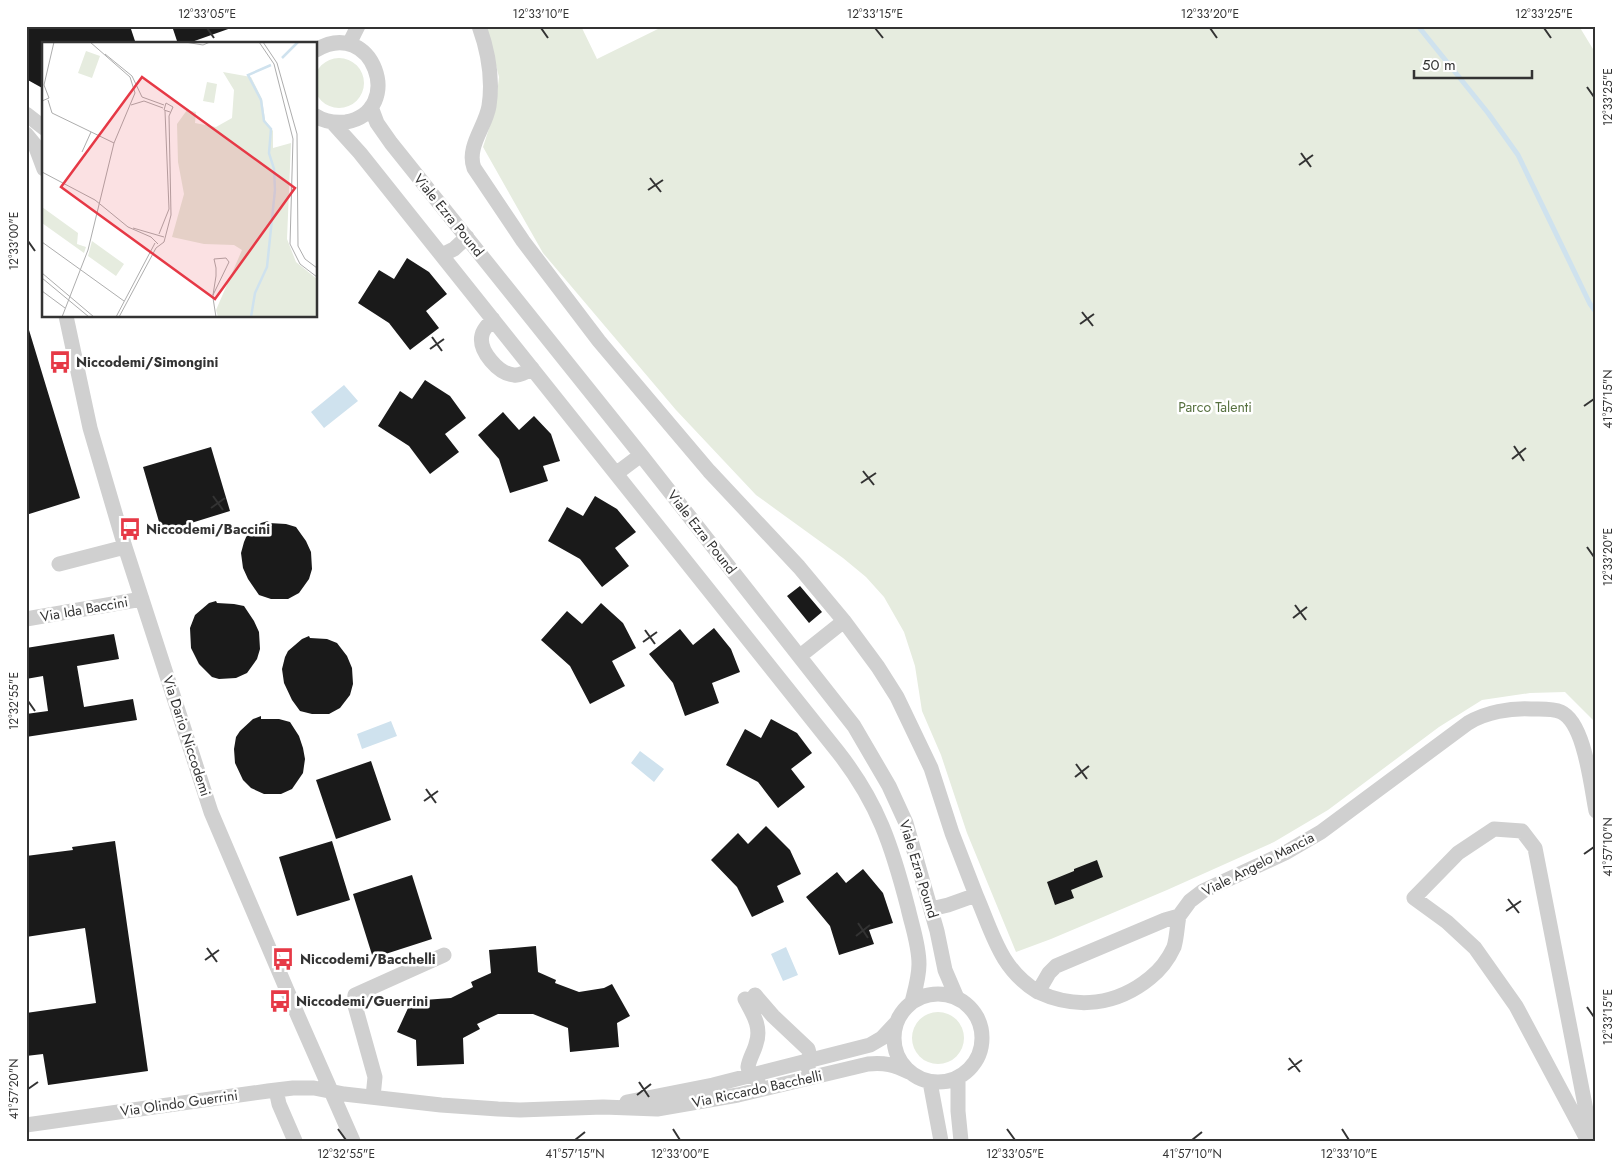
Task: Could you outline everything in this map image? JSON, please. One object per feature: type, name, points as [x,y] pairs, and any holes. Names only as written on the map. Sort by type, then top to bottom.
[{"type":"street","points":[[349,44],[358,26]]},
{"type":"street","points":[[479,26],[488,62],[490,94],[484,123],[471,156],[474,168],[523,241],[599,341],[709,470],[799,567],[844,621],[878,667],[897,697],[931,768],[952,833],[976,895],[1005,961],[1017,977],[1038,992],[1059,1000],[1087,1002],[1111,1000],[1136,988],[1156,973],[1167,960],[1176,937],[1178,916]]},
{"type":"street","points":[[318,49],[330,44],[349,44],[368,56],[376,69],[378,78],[372,107],[351,121],[321,118]]},
{"type":"street","name":"Viale Ezra Pound","points":[[372,107],[377,123],[384,133],[854,726],[889,786],[906,822],[931,909],[945,970],[957,998]]},
{"type":"street","points":[[26,114],[42,126]]},
{"type":"street","name":"Viale Ezra Pound","points":[[321,118],[360,152],[843,759],[868,796],[889,842],[918,951],[918,973],[912,1002]]},
{"type":"street","points":[[26,134],[35,144],[42,163]]},
{"type":"street","points":[[442,255],[454,249],[467,237]]},
{"type":"street","name":"Via Dario Niccodemi","points":[[66,318],[90,428],[125,547],[212,812],[353,1141]]},
{"type":"street","points":[[493,319],[482,333],[481,338],[486,353],[498,368],[516,376],[532,368]]},
{"type":"street","points":[[617,473],[641,455]]},
{"type":"street","points":[[59,564],[125,547]]},
{"type":"street","name":"Via Ida Baccini","points":[[26,619],[142,599]]},
{"type":"street","points":[[800,656],[844,621]]},
{"type":"street","name":"Viale Angelo Mancia","points":[[1038,992],[1048,974],[1056,966],[1164,920],[1178,916],[1190,901],[1204,890],[1285,853],[1322,832],[1468,723],[1488,714],[1508,710],[1531,709],[1561,712],[1569,718],[1582,743],[1596,811]]},
{"type":"street","points":[[1588,1141],[1516,1006],[1475,948],[1447,922],[1414,898],[1458,853],[1494,830],[1522,831],[1535,848],[1592,1141]]},
{"type":"street","points":[[931,909],[976,895]]},
{"type":"street","points":[[373,1097],[375,1077],[354,1002],[356,996],[444,955]]},
{"type":"street","points":[[936,995],[957,998],[969,1007],[979,1022],[982,1040],[980,1050],[972,1066],[958,1078],[944,1082],[930,1082],[919,1078],[909,1072],[900,1062],[895,1049],[894,1036],[897,1022],[905,1009],[921,997],[936,995]]},
{"type":"street","points":[[766,1089],[748,1070],[756,1044],[758,1029],[750,997],[807,1047],[810,1061],[805,1079]]},
{"type":"street","name":"Via Riccardo Bacchelli","points":[[603,1107],[753,1075],[870,1045],[882,1038],[897,1022]]},
{"type":"street","name":"Via Riccardo Bacchelli","points":[[332,1091],[442,1105],[498,1109],[603,1107],[656,1109],[766,1089],[875,1063],[897,1066],[909,1072]]},
{"type":"street","points":[[958,1078],[958,1112],[962,1141]]},
{"type":"street","points":[[930,1082],[938,1114],[941,1141]]},
{"type":"street","name":"Via Olindo Guerrini","points":[[26,1125],[276,1090],[306,1087],[332,1091]]},
{"type":"street","points":[[276,1090],[279,1104],[295,1141]]},
{"type":"green space","name":"Parco Talenti","points":[[486,26],[581,26],[597,59],[664,26],[1579,26],[1596,54],[1596,730],[1594,721],[1565,692],[1530,693],[1482,700],[1439,727],[1328,810],[1274,842],[1167,890],[1016,952],[967,833],[941,755],[922,711],[915,666],[904,632],[884,597],[866,577],[843,558],[756,495],[676,410],[543,253],[483,147],[495,110],[499,77]]},
{"type":"green space","points":[[339,58],[348,60],[359,69],[363,78],[362,92],[348,106],[339,108],[330,106],[318,95],[318,71],[330,60]]},
{"type":"green space","points":[[933,1012],[943,1012],[957,1019],[964,1033],[964,1043],[957,1057],[943,1064],[933,1064],[923,1060],[916,1053],[912,1043],[912,1033],[916,1023],[923,1016]]},
{"type":"water","points":[[344,385],[358,401],[324,428],[311,412]]},
{"type":"water","points":[[391,721],[397,736],[362,749],[357,734]]},
{"type":"water","points":[[640,751],[664,769],[654,782],[631,763]]},
{"type":"water","points":[[786,947],[798,975],[783,981],[771,954]]},
{"type":"building","points":[[26,26],[130,26],[135,42],[42,42],[42,88],[26,79]]},
{"type":"building","points":[[172,26],[230,26],[231,28],[192,42],[177,42]]},
{"type":"building","points":[[407,258],[429,272],[447,294],[426,311],[439,328],[410,350],[389,323],[358,303],[379,270],[394,279]]},
{"type":"building","points":[[26,330],[29,330],[80,498],[26,515]]},
{"type":"building","points":[[425,380],[450,396],[466,418],[445,434],[459,452],[430,474],[409,446],[378,426],[400,391],[412,399]]},
{"type":"building","points":[[503,412],[519,430],[534,416],[551,434],[560,461],[543,466],[548,481],[510,493],[499,459],[478,435]]},
{"type":"building","points":[[211,447],[230,511],[162,532],[143,467]]},
{"type":"building","points":[[595,496],[617,509],[636,532],[615,548],[629,566],[602,587],[580,559],[548,541],[567,507],[583,516]]},
{"type":"building","points":[[268,521],[269,523],[286,524],[296,527],[311,552],[312,569],[309,579],[299,593],[288,599],[271,599],[259,595],[243,568],[241,553],[247,535],[261,523]]},
{"type":"building","points":[[800,586],[822,612],[809,623],[787,596]]},
{"type":"building","points":[[216,601],[217,603],[244,606],[259,632],[260,649],[257,659],[247,673],[236,678],[219,679],[212,677],[199,664],[191,648],[190,628],[195,615],[209,603]]},
{"type":"building","points":[[601,603],[623,623],[636,648],[612,661],[625,686],[590,704],[570,666],[541,640],[567,611],[582,624]]},
{"type":"building","points":[[714,628],[731,649],[740,672],[712,683],[719,703],[685,716],[673,683],[649,654],[680,629],[693,645]]},
{"type":"building","points":[[114,634],[119,659],[77,666],[84,707],[133,699],[137,720],[26,737],[26,714],[48,711],[43,676],[26,679],[26,648]]},
{"type":"building","points":[[309,636],[310,638],[327,639],[337,643],[347,656],[352,668],[353,684],[350,695],[340,708],[329,714],[312,714],[300,711],[284,683],[282,669],[288,651],[302,639]]},
{"type":"building","points":[[261,716],[261,719],[279,719],[290,722],[299,736],[303,748],[305,759],[303,773],[292,789],[281,794],[264,794],[251,788],[243,780],[235,763],[234,749],[236,737],[253,719]]},
{"type":"building","points":[[771,719],[797,733],[812,753],[791,769],[805,787],[778,808],[758,782],[726,765],[745,729],[761,738]]},
{"type":"building","points":[[371,761],[391,820],[336,839],[316,780]]},
{"type":"building","points":[[766,826],[790,850],[801,874],[777,886],[784,902],[752,917],[737,887],[711,860],[738,833],[748,844]]},
{"type":"building","points":[[115,841],[148,1071],[48,1085],[43,1054],[26,1056],[26,1013],[96,1003],[85,928],[26,937],[26,856],[73,850],[72,847]]},
{"type":"building","points":[[332,841],[350,900],[297,916],[279,857]]},
{"type":"building","points":[[1097,860],[1103,877],[1071,890],[1074,898],[1055,905],[1047,882]]},
{"type":"building","points":[[863,869],[883,893],[893,923],[869,930],[874,944],[839,955],[830,926],[806,897],[837,872],[846,883]]},
{"type":"building","points":[[412,875],[432,939],[373,958],[353,894]]},
{"type":"building","points":[[536,946],[538,972],[556,980],[555,983],[579,992],[604,988],[612,984],[630,1016],[617,1023],[619,1047],[570,1052],[568,1028],[533,1014],[498,1014],[477,1024],[480,1029],[463,1038],[464,1064],[417,1066],[416,1040],[397,1032],[414,995],[424,1000],[451,998],[473,987],[471,982],[491,973],[489,950]]},
{"type":"waterway","points":[[1418,26],[1488,113],[1518,155],[1590,304],[1596,312]]},
{"type":"place","name":"Niccodemi/Simongini","points":[[60,362]]},
{"type":"place","name":"Niccodemi/Baccini","points":[[130,529]]},
{"type":"place","name":"Niccodemi/Bacchelli","points":[[283,959]]},
{"type":"place","name":"Niccodemi/Guerrini","points":[[280,1001]]}]
